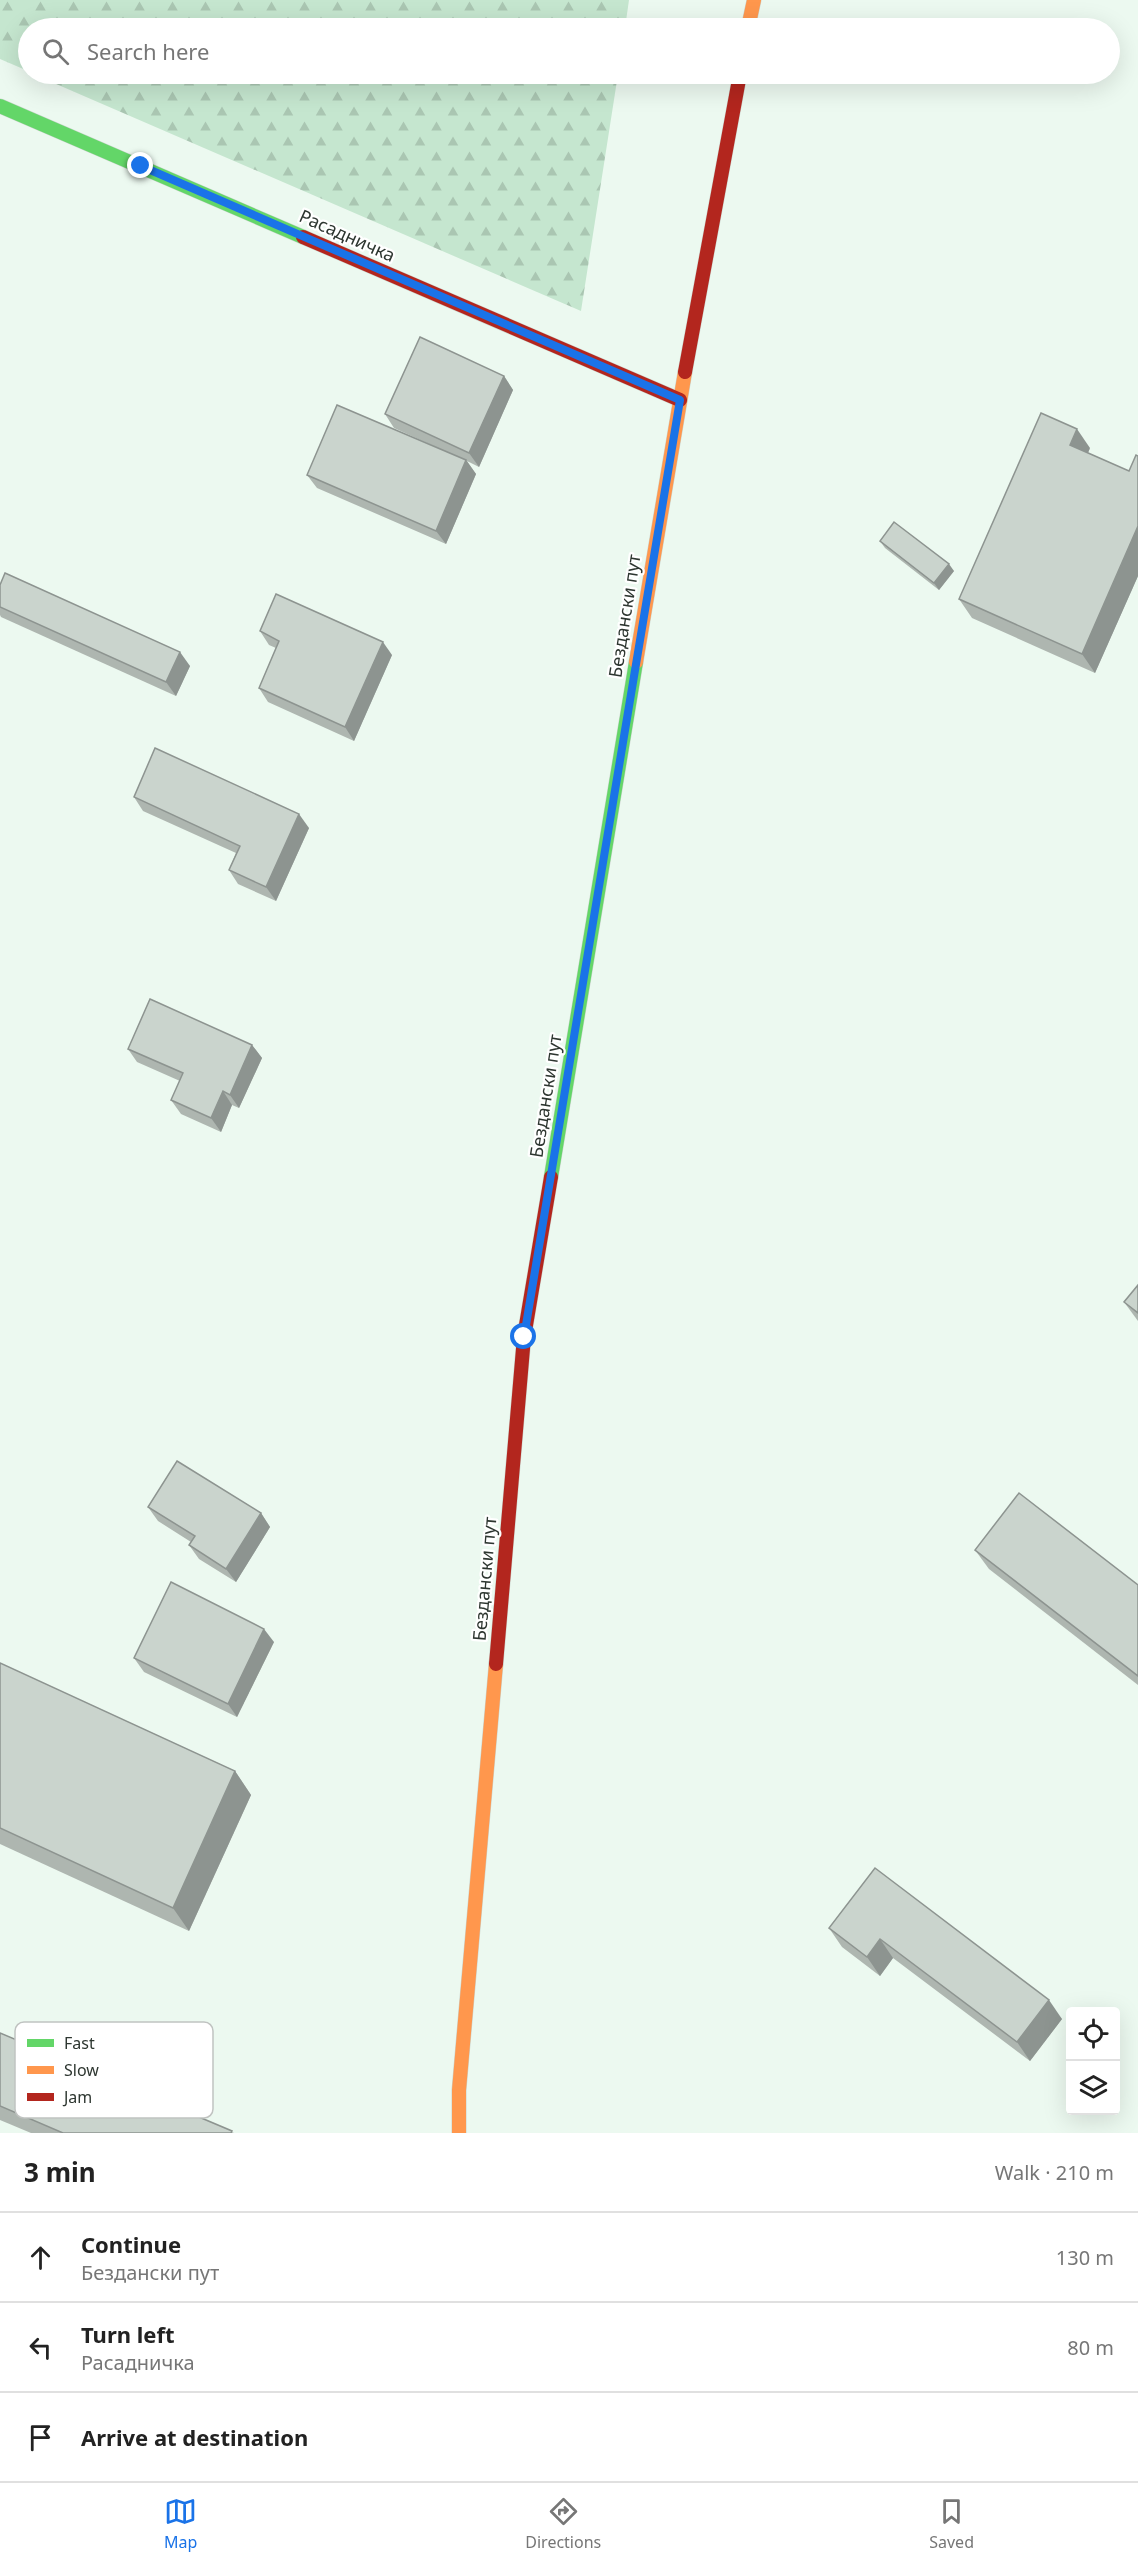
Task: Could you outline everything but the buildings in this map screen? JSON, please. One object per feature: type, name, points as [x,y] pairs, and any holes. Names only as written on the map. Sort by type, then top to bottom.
[{"type":"main road","points":[[750,18],[754,0]]},
{"type":"main road","name":"Бездански пут","points":[[459,2133],[459,2090],[524,1337],[680,400],[738,84]]},
{"type":"main road","name":"Расадничка","points":[[0,106],[680,400]]},
{"type":"green space","points":[[0,0],[629,0],[626,18],[18,18],[18,67],[0,59]]},
{"type":"green space","points":[[56,84],[616,84],[581,311]]},
{"type":"traffic: fast","points":[[0,106],[303,237]]},
{"type":"traffic: fast","points":[[551,1177],[636,662]]},
{"type":"traffic: slow","points":[[750,18],[754,0]]},
{"type":"traffic: slow","points":[[636,662],[685,372]]},
{"type":"traffic: slow","points":[[459,2133],[459,2090],[496,1664]]},
{"type":"traffic: jam","points":[[685,372],[738,84]]},
{"type":"traffic: jam","points":[[303,237],[680,400]]},
{"type":"traffic: jam","points":[[496,1664],[524,1337],[551,1177]]},
{"type":"route","points":[[141,166],[680,400],[524,1337]]}]
